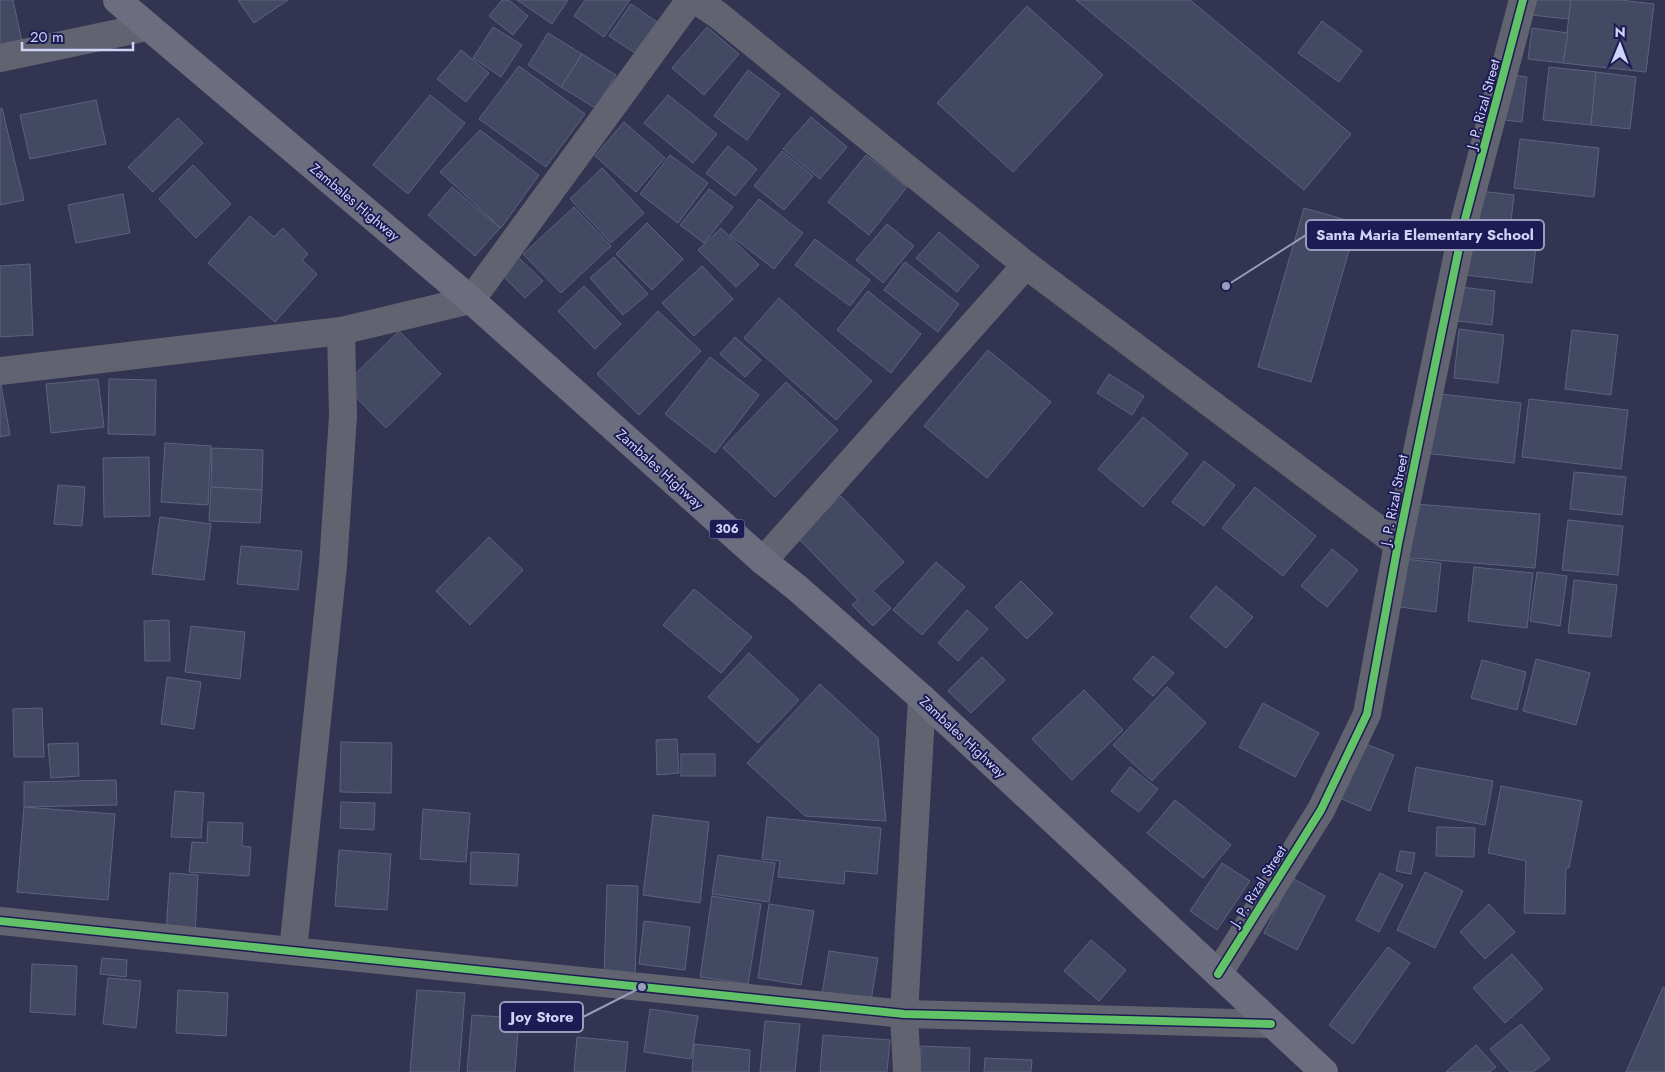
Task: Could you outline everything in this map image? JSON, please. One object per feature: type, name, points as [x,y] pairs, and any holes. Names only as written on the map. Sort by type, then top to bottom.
[{"type":"main road","name":"Zambales Highway","points":[[117,0],[471,300],[763,561],[796,587],[922,698],[1324,1072]]},
{"type":"street","points":[[0,371],[340,331],[471,300],[690,0]]},
{"type":"street","points":[[696,0],[718,15],[1026,264],[1398,544]]},
{"type":"street","name":"J. P. Rizal Street","points":[[1218,974],[1321,810],[1367,714],[1398,544],[1465,219],[1523,0]]},
{"type":"street","points":[[0,58],[147,27]]},
{"type":"street","points":[[763,561],[1026,264]]},
{"type":"street","points":[[293,951],[333,565],[343,416],[340,331]]},
{"type":"street","points":[[907,1072],[904,1014],[922,698]]},
{"type":"street","points":[[0,920],[904,1014],[1271,1024]]},
{"type":"building","points":[[0,0],[13,0],[23,46],[0,51]]},
{"type":"building","points":[[238,0],[288,0],[254,23]]},
{"type":"building","points":[[502,0],[509,0],[528,16],[513,35],[489,16]]},
{"type":"building","points":[[517,0],[568,0],[552,24]]},
{"type":"building","points":[[585,0],[630,0],[604,37],[574,16]]},
{"type":"building","points":[[1076,0],[1190,0],[1351,134],[1304,190]]},
{"type":"building","points":[[1532,0],[1571,0],[1569,19],[1531,15]]},
{"type":"building","points":[[1571,0],[1620,0],[1654,4],[1646,72],[1563,63]]},
{"type":"building","points":[[631,4],[666,28],[644,59],[609,36]]},
{"type":"building","points":[[1027,6],[1103,75],[1013,172],[937,103]]},
{"type":"building","points":[[1322,21],[1362,51],[1339,82],[1298,53]]},
{"type":"building","points":[[493,27],[522,45],[501,77],[473,58]]},
{"type":"building","points":[[707,27],[739,54],[704,95],[672,68]]},
{"type":"building","points":[[1532,28],[1568,33],[1563,63],[1528,59]]},
{"type":"building","points":[[548,33],[582,54],[561,87],[528,65]]},
{"type":"building","points":[[461,50],[489,73],[466,102],[437,79]]},
{"type":"building","points":[[582,54],[616,75],[595,108],[561,87]]},
{"type":"building","points":[[519,66],[585,114],[546,167],[479,119]]},
{"type":"building","points":[[1549,67],[1597,72],[1591,125],[1543,120]]},
{"type":"building","points":[[748,70],[780,94],[747,140],[714,116]]},
{"type":"building","points":[[1596,72],[1636,77],[1630,129],[1591,125]]},
{"type":"building","points":[[1500,73],[1527,77],[1522,122],[1495,119]]},
{"type":"building","points":[[430,95],[465,123],[408,194],[373,165]]},
{"type":"building","points":[[668,95],[717,134],[693,163],[644,123]]},
{"type":"building","points":[[96,100],[106,144],[30,159],[20,115]]},
{"type":"building","points":[[2,108],[24,200],[0,205],[0,109]]},
{"type":"building","points":[[811,117],[847,147],[820,179],[783,149]]},
{"type":"building","points":[[178,118],[203,143],[153,192],[128,167]]},
{"type":"building","points":[[624,122],[665,158],[636,192],[595,156]]},
{"type":"building","points":[[480,130],[539,175],[501,228],[440,172]]},
{"type":"building","points":[[1520,139],[1599,148],[1594,197],[1514,188]]},
{"type":"building","points":[[728,146],[757,169],[735,196],[706,173]]},
{"type":"building","points":[[782,151],[813,176],[784,210],[754,186]]},
{"type":"building","points":[[670,155],[708,183],[678,223],[640,194]]},
{"type":"building","points":[[866,155],[907,187],[869,235],[828,202]]},
{"type":"building","points":[[193,165],[231,204],[196,238],[159,199]]},
{"type":"building","points":[[602,168],[644,213],[611,243],[570,199]]},
{"type":"building","points":[[452,187],[500,228],[475,256],[428,215]]},
{"type":"building","points":[[709,189],[733,207],[704,243],[680,225]]},
{"type":"building","points":[[1463,189],[1514,195],[1510,230],[1459,225]]},
{"type":"building","points":[[123,194],[130,233],[76,243],[68,205]]},
{"type":"building","points":[[759,199],[803,233],[774,269],[730,235]]},
{"type":"building","points":[[574,207],[611,246],[561,293],[523,254]]},
{"type":"building","points":[[1304,208],[1357,223],[1311,382],[1258,367]]},
{"type":"building","points":[[250,216],[274,237],[283,228],[308,254],[302,260],[317,274],[275,322],[208,263]]},
{"type":"building","points":[[647,223],[683,259],[652,290],[616,254]]},
{"type":"building","points":[[887,224],[914,246],[883,283],[856,260]]},
{"type":"building","points":[[721,228],[759,265],[736,287],[698,250]]},
{"type":"building","points":[[1454,228],[1537,237],[1532,283],[1449,273]]},
{"type":"building","points":[[939,232],[979,266],[957,292],[916,258]]},
{"type":"building","points":[[815,239],[870,280],[850,306],[795,265]]},
{"type":"building","points":[[515,254],[543,281],[525,298],[498,271]]},
{"type":"building","points":[[614,257],[648,294],[623,315],[590,278]]},
{"type":"building","points":[[905,262],[959,304],[938,332],[884,290]]},
{"type":"building","points":[[30,264],[33,335],[0,337],[0,266]]},
{"type":"building","points":[[702,266],[733,299],[694,336],[662,303]]},
{"type":"building","points":[[1443,285],[1495,291],[1492,325],[1440,319]]},
{"type":"building","points":[[584,286],[621,324],[595,349],[558,311]]},
{"type":"building","points":[[868,291],[921,334],[891,373],[837,330]]},
{"type":"building","points":[[779,298],[872,381],[836,420],[744,338]]},
{"type":"building","points":[[658,311],[701,351],[639,415],[597,374]]},
{"type":"building","points":[[1459,329],[1504,335],[1498,383],[1454,378]]},
{"type":"building","points":[[1572,330],[1618,335],[1611,395],[1565,389]]},
{"type":"building","points":[[399,331],[441,374],[386,428],[344,385]]},
{"type":"building","points":[[735,337],[761,360],[745,377],[720,354]]},
{"type":"building","points":[[988,350],[1051,402],[987,478],[924,426]]},
{"type":"building","points":[[710,357],[759,395],[715,453],[665,414]]},
{"type":"building","points":[[1109,374],[1144,396],[1132,415],[1097,393]]},
{"type":"building","points":[[0,379],[10,435],[0,437]]},
{"type":"building","points":[[98,379],[104,427],[51,433],[46,384]]},
{"type":"building","points":[[109,379],[156,380],[155,435],[108,434]]},
{"type":"building","points":[[786,382],[838,430],[775,497],[723,448]]},
{"type":"building","points":[[1431,393],[1521,403],[1514,463],[1424,453]]},
{"type":"building","points":[[1529,399],[1628,410],[1621,469],[1522,457]]},
{"type":"building","points":[[1143,417],[1188,454],[1143,507],[1098,469]]},
{"type":"building","points":[[165,443],[211,446],[208,505],[161,502]]},
{"type":"building","points":[[212,448],[263,450],[262,490],[211,487]]},
{"type":"building","points":[[149,457],[150,516],[104,517],[103,458]]},
{"type":"building","points":[[1204,461],[1235,485],[1204,526],[1172,502]]},
{"type":"building","points":[[1574,472],[1626,477],[1622,515],[1570,509]]},
{"type":"building","points":[[58,485],[85,487],[82,526],[54,524]]},
{"type":"building","points":[[211,487],[262,490],[260,523],[209,521]]},
{"type":"building","points":[[1255,487],[1316,536],[1283,576],[1222,528]]},
{"type":"building","points":[[841,496],[904,562],[873,591],[891,608],[873,626],[852,605],[858,600],[798,538]]},
{"type":"building","points":[[1403,503],[1540,514],[1535,568],[1399,557]]},
{"type":"building","points":[[160,517],[211,524],[204,580],[152,574]]},
{"type":"building","points":[[1568,520],[1623,526],[1618,575],[1562,570]]},
{"type":"building","points":[[489,537],[523,570],[470,625],[436,591]]},
{"type":"building","points":[[241,546],[302,551],[298,590],[237,584]]},
{"type":"building","points":[[1332,549],[1358,570],[1327,607],[1301,586]]},
{"type":"building","points":[[1405,559],[1441,563],[1436,612],[1400,607]]},
{"type":"building","points":[[936,562],[965,587],[922,635],[893,610]]},
{"type":"building","points":[[1474,567],[1533,573],[1527,628],[1468,621]]},
{"type":"building","points":[[1537,572],[1567,576],[1560,626],[1530,621]]},
{"type":"building","points":[[1574,580],[1617,585],[1611,637],[1568,633]]},
{"type":"building","points":[[1021,581],[1053,613],[1027,639],[995,607]]},
{"type":"building","points":[[1216,586],[1253,617],[1226,648],[1190,617]]},
{"type":"building","points":[[694,589],[752,637],[721,673],[663,625]]},
{"type":"building","points":[[967,610],[988,629],[958,661],[938,643]]},
{"type":"building","points":[[169,620],[170,661],[145,661],[144,621]]},
{"type":"building","points":[[191,626],[245,632],[240,679],[185,672]]},
{"type":"building","points":[[749,653],[799,700],[758,743],[708,697]]},
{"type":"building","points":[[1153,656],[1174,673],[1153,696],[1133,679]]},
{"type":"building","points":[[982,657],[1005,680],[971,713],[948,691]]},
{"type":"building","points":[[1536,659],[1590,673],[1576,725],[1523,711]]},
{"type":"building","points":[[1482,660],[1526,672],[1517,710],[1471,698]]},
{"type":"building","points":[[167,677],[201,682],[194,729],[161,724]]},
{"type":"building","points":[[820,684],[878,738],[886,821],[805,816],[747,763]]},
{"type":"building","points":[[1167,687],[1206,723],[1152,781],[1113,745]]},
{"type":"building","points":[[1084,690],[1123,730],[1072,780],[1032,739]]},
{"type":"building","points":[[1263,703],[1319,733],[1295,777],[1239,747]]},
{"type":"building","points":[[42,708],[44,757],[14,757],[13,709]]},
{"type":"building","points":[[677,739],[679,773],[657,775],[656,740]]},
{"type":"building","points":[[1353,739],[1394,755],[1370,811],[1330,794]]},
{"type":"building","points":[[341,742],[392,743],[391,793],[340,792]]},
{"type":"building","points":[[78,743],[79,776],[51,778],[48,744]]},
{"type":"building","points":[[681,754],[715,754],[715,776],[681,776]]},
{"type":"building","points":[[1130,767],[1158,789],[1139,812],[1111,791]]},
{"type":"building","points":[[1416,767],[1493,781],[1485,825],[1408,811]]},
{"type":"building","points":[[116,780],[117,805],[24,807],[24,782]]},
{"type":"building","points":[[1501,786],[1582,801],[1569,868],[1566,868],[1565,914],[1524,913],[1526,861],[1488,853]]},
{"type":"building","points":[[175,791],[204,793],[201,838],[171,837]]},
{"type":"building","points":[[1175,800],[1231,845],[1203,878],[1147,833]]},
{"type":"building","points":[[341,802],[375,803],[374,830],[340,828]]},
{"type":"building","points":[[24,807],[115,814],[108,900],[17,892]]},
{"type":"building","points":[[423,809],[470,813],[466,862],[420,859]]},
{"type":"building","points":[[653,815],[709,822],[700,903],[643,895]]},
{"type":"building","points":[[767,817],[881,828],[877,874],[845,871],[844,884],[778,877],[780,861],[762,859]]},
{"type":"building","points":[[208,822],[243,823],[242,846],[251,847],[249,876],[189,872],[192,842],[207,843]]},
{"type":"building","points":[[1437,827],[1475,828],[1474,857],[1436,856]]},
{"type":"building","points":[[339,850],[391,854],[387,910],[335,906]]},
{"type":"building","points":[[1400,851],[1415,853],[1411,874],[1396,871]]},
{"type":"building","points":[[471,852],[519,854],[517,886],[470,884]]},
{"type":"building","points":[[718,855],[775,863],[769,902],[712,894]]},
{"type":"building","points":[[1222,863],[1250,881],[1217,930],[1190,911]]},
{"type":"building","points":[[1425,872],[1463,891],[1435,948],[1397,930]]},
{"type":"building","points":[[170,873],[198,875],[195,934],[166,932]]},
{"type":"building","points":[[1380,873],[1403,885],[1379,932],[1356,920]]},
{"type":"building","points":[[1292,878],[1325,896],[1297,950],[1264,933]]},
{"type":"building","points":[[607,885],[638,886],[635,977],[604,976]]},
{"type":"building","points":[[712,896],[761,904],[748,984],[700,977]]},
{"type":"building","points":[[769,904],[814,911],[801,985],[758,978]]},
{"type":"building","points":[[1489,904],[1515,932],[1485,959],[1460,932]]},
{"type":"building","points":[[644,921],[690,927],[685,970],[639,964]]},
{"type":"building","points":[[1091,940],[1126,970],[1099,1001],[1064,971]]},
{"type":"building","points":[[1388,947],[1410,963],[1353,1044],[1329,1025]]},
{"type":"building","points":[[829,951],[878,958],[871,1001],[822,994]]},
{"type":"building","points":[[1512,954],[1543,989],[1505,1023],[1473,988]]},
{"type":"building","points":[[102,958],[127,960],[126,977],[100,974]]},
{"type":"building","points":[[32,964],[77,966],[75,1015],[30,1012]]},
{"type":"building","points":[[108,978],[141,981],[136,1028],[103,1024]]},
{"type":"building","points":[[1663,987],[1665,988],[1665,1072],[1626,1072]]},
{"type":"building","points":[[178,990],[228,993],[226,1036],[176,1033]]},
{"type":"building","points":[[417,990],[465,993],[459,1072],[410,1072]]},
{"type":"building","points":[[650,1009],[698,1016],[691,1059],[644,1052]]},
{"type":"building","points":[[472,1015],[519,1018],[515,1072],[467,1072]]},
{"type":"building","points":[[765,1021],[800,1024],[795,1072],[760,1072]]},
{"type":"building","points":[[1521,1024],[1550,1059],[1533,1072],[1510,1072],[1490,1049]]},
{"type":"building","points":[[823,1035],[890,1040],[887,1072],[820,1072]]},
{"type":"building","points":[[577,1037],[628,1042],[625,1072],[574,1072]]},
{"type":"building","points":[[694,1044],[750,1050],[749,1072],[692,1072]]},
{"type":"building","points":[[1476,1045],[1496,1067],[1490,1072],[1446,1072]]},
{"type":"building","points":[[921,1046],[970,1048],[969,1072],[920,1072]]},
{"type":"building","points":[[985,1058],[1032,1060],[1031,1072],[984,1072]]},
{"type":"cycle path","points":[[1218,974],[1321,810],[1367,714],[1398,544],[1465,219],[1523,0]]},
{"type":"cycle path","points":[[0,921],[904,1014],[1271,1024]]},
{"type":"place","name":"Santa Maria Elementary School","points":[[1226,286]]},
{"type":"place","name":"Joy Store","points":[[642,987]]}]
